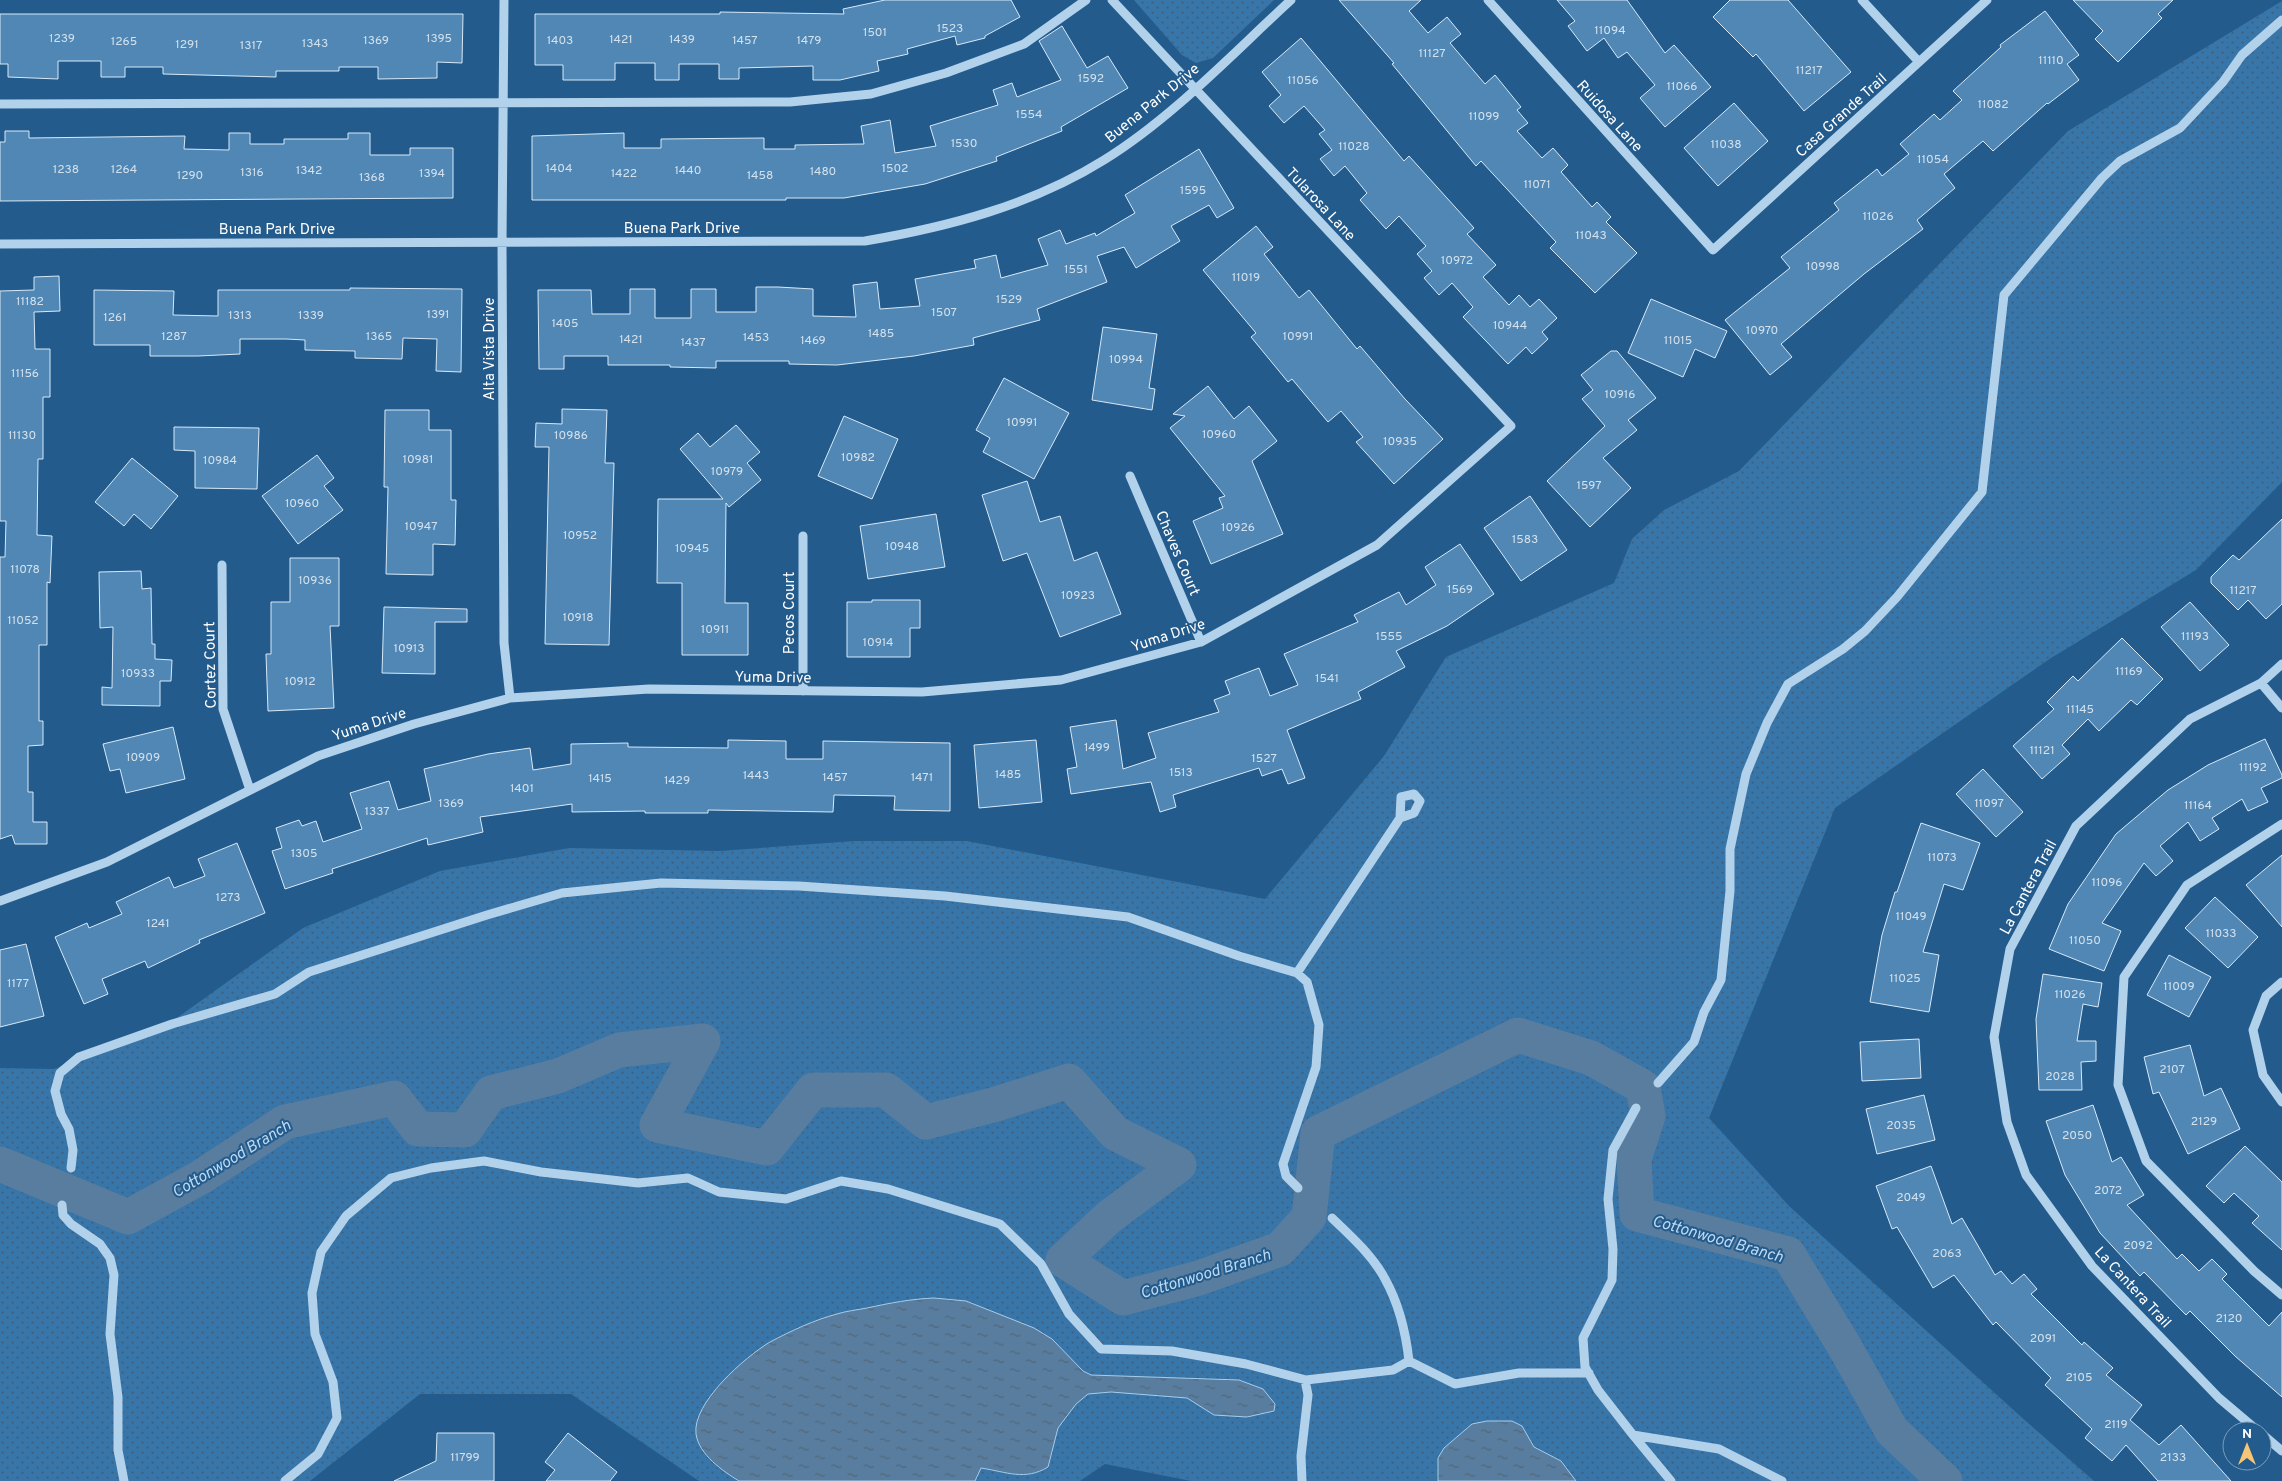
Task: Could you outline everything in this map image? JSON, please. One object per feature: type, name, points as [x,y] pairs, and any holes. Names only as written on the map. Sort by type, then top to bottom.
[{"type":"street","name":"Alta Vista Drive","points":[[504,0],[502,242],[504,643],[510,698]]},
{"type":"street","points":[[0,104],[790,102],[871,94],[946,73],[1024,44],[1086,0]]},
{"type":"street","name":"Tularosa Lane","points":[[1112,0],[1511,426]]},
{"type":"street","name":"Buena Park Drive","points":[[0,244],[865,241],[922,231],[985,213],[1047,190],[1104,160],[1151,126],[1291,0]]},
{"type":"street","name":"Ruidosa Lane","points":[[1488,0],[1713,250]]},
{"type":"street","points":[[1862,0],[1919,62]]},
{"type":"street","name":"Casa Grande Trail","points":[[1713,250],[1987,0]]},
{"type":"street","points":[[1658,1083],[1694,1042],[1704,1012],[1721,980],[1730,890],[1730,849],[1746,774],[1767,723],[1788,684],[1843,649],[1865,632],[1897,597],[1982,492],[2004,295],[2102,178],[2120,161],[2180,128],[2224,82],[2242,55],[2282,20]]},
{"type":"street","name":"Yuma Drive","points":[[0,902],[107,862],[318,756],[414,724],[510,698],[649,689],[922,692],[1061,680],[1200,642],[1377,545],[1511,426]]},
{"type":"street","name":"Chaves Court","points":[[1130,476],[1200,642]]},
{"type":"street","name":"Pecos Court","points":[[803,536],[803,691]]},
{"type":"street","name":"Cortez Court","points":[[222,565],[223,709],[250,790]]},
{"type":"street","name":"La Cantera Trail","points":[[2246,1421],[2219,1398],[2092,1266],[2026,1175],[2007,1122],[1994,1037],[2010,949],[2076,826],[2190,719],[2260,683],[2282,664]]},
{"type":"street","points":[[2260,683],[2282,708]]},
{"type":"street","points":[[1297,973],[1400,818]]},
{"type":"street","points":[[2282,824],[2187,885],[2124,977],[2118,1085],[2146,1161],[2254,1270],[2282,1295]]},
{"type":"street","points":[[71,1168],[73,1150],[69,1129],[61,1114],[55,1091],[60,1073],[79,1057],[172,1024],[275,994],[309,972],[562,893],[661,882],[799,886],[945,896],[1128,917],[1239,956],[1297,973],[1307,982],[1319,1025],[1316,1067],[1283,1164],[1286,1176],[1298,1188]]},
{"type":"street","points":[[2282,982],[2266,996],[2254,1030],[2263,1075],[2282,1102]]},
{"type":"street","points":[[1636,1108],[1613,1150],[1612,1178],[1608,1199],[1613,1249],[1612,1280],[1583,1338],[1586,1367],[1598,1390],[1632,1435],[1671,1481]]},
{"type":"street","points":[[285,1481],[318,1454],[337,1418],[333,1382],[315,1334],[312,1293],[321,1252],[346,1216],[391,1178],[431,1168],[484,1161],[541,1172],[638,1183],[688,1178],[719,1192],[786,1199],[842,1181],[888,1189],[1000,1224],[1041,1264],[1069,1314],[1101,1349],[1172,1351],[1246,1364],[1305,1380],[1393,1370],[1410,1360]]},
{"type":"street","points":[[62,1205],[63,1215],[71,1224],[100,1244],[110,1258],[114,1275],[110,1334],[118,1397],[118,1450],[124,1481]]},
{"type":"street","points":[[1332,1218],[1358,1244],[1385,1279],[1405,1333],[1410,1360]]},
{"type":"street","points":[[1410,1360],[1456,1384],[1519,1373],[1589,1373]]},
{"type":"street","points":[[1302,1481],[1301,1456],[1308,1395],[1305,1380]]},
{"type":"street","points":[[1632,1435],[1719,1449],[1782,1481]]},
{"type":"street","points":[[2272,1442],[2282,1451]]},
{"type":"shaded area","points":[[1134,0],[1274,0],[1213,58],[1196,63],[1182,55]]},
{"type":"shaded area","points":[[2282,1],[2282,482],[2196,570],[2051,658],[1835,808],[1709,1118],[1789,1206],[2094,1481],[1191,1481],[1105,1464],[1080,1481],[699,1481],[571,1394],[420,1394],[310,1481],[0,1481],[0,1068],[54,1069],[174,1020],[303,928],[440,871],[569,848],[720,851],[854,841],[967,841],[1265,899],[1384,756],[1446,657],[1614,583],[1632,539],[1664,510],[1739,471],[2068,131]]},
{"type":"water","points":[[934,1298],[966,1301],[1034,1328],[1052,1339],[1083,1371],[1091,1375],[1239,1380],[1263,1389],[1275,1404],[1274,1411],[1247,1417],[1214,1415],[1187,1398],[1111,1392],[1088,1394],[1076,1404],[1058,1428],[1048,1467],[1024,1475],[981,1468],[975,1481],[739,1481],[713,1462],[702,1449],[696,1434],[697,1422],[702,1409],[722,1382],[759,1349],[794,1330],[828,1316],[917,1299]]},
{"type":"water","points":[[1487,1421],[1512,1421],[1522,1426],[1534,1447],[1561,1461],[1576,1481],[1438,1481],[1438,1458],[1444,1448],[1472,1424]]},
{"type":"building","points":[[885,0],[1011,0],[1020,17],[985,36],[985,38],[957,45],[955,36],[907,49],[908,54],[877,61],[879,71],[840,80],[813,80],[813,66],[739,68],[739,79],[719,79],[719,64],[679,64],[679,80],[655,80],[655,63],[615,63],[615,80],[563,80],[563,65],[535,65],[535,14],[720,14],[720,12],[844,14],[843,9]]},
{"type":"building","points":[[1339,0],[1421,0],[1409,11],[1428,33],[1447,17],[1461,34],[1450,43],[1485,84],[1495,75],[1521,107],[1517,110],[1528,123],[1517,131],[1542,158],[1553,148],[1568,165],[1561,172],[1592,207],[1597,202],[1611,217],[1606,222],[1637,253],[1595,293],[1550,248],[1556,242],[1481,161],[1476,166],[1392,64],[1394,63]]},
{"type":"building","points":[[1557,0],[1627,0],[1665,53],[1674,45],[1711,87],[1665,127],[1640,98],[1655,85],[1627,52],[1618,58],[1604,38],[1587,51],[1568,26],[1575,21]]},
{"type":"building","points":[[1730,0],[1788,0],[1851,72],[1804,111],[1756,54],[1753,57],[1713,17]]},
{"type":"building","points":[[2073,0],[2173,0],[2158,14],[2162,18],[2118,62],[2095,39],[2103,31]]},
{"type":"building","points":[[2045,11],[2079,55],[2067,64],[2079,80],[2047,103],[1993,151],[1983,141],[1944,174],[1955,188],[1917,220],[1923,229],[1864,274],[1781,344],[1792,357],[1770,375],[1725,320],[1790,268],[1781,257],[1839,210],[1834,203],[1877,169],[1882,176],[1909,154],[1900,144],[1934,114],[1940,120],[1962,100],[1953,91],[2001,47],[2000,45]]},
{"type":"building","points":[[0,14],[463,14],[462,63],[437,62],[437,78],[378,79],[378,67],[339,67],[339,71],[276,71],[276,77],[163,74],[163,67],[125,67],[125,77],[101,77],[101,61],[58,61],[58,79],[8,77],[8,64],[0,64]]},
{"type":"building","points":[[1062,26],[1087,68],[1108,56],[1128,88],[1061,127],[1062,131],[996,157],[997,161],[925,184],[844,198],[786,198],[786,200],[532,200],[532,136],[624,133],[624,148],[661,148],[661,139],[764,138],[764,149],[795,149],[795,145],[864,144],[861,126],[890,120],[895,153],[936,146],[930,126],[998,105],[993,90],[1012,83],[1017,97],[1061,80],[1039,41]]},
{"type":"building","points":[[1301,38],[1404,161],[1409,156],[1474,228],[1467,234],[1496,265],[1483,277],[1509,305],[1519,295],[1530,307],[1539,299],[1557,318],[1542,332],[1548,339],[1532,354],[1526,347],[1508,364],[1463,317],[1473,307],[1452,283],[1439,295],[1424,278],[1432,271],[1417,254],[1426,246],[1399,216],[1386,229],[1360,200],[1367,193],[1345,166],[1334,176],[1320,159],[1332,150],[1319,134],[1325,130],[1304,106],[1284,123],[1269,106],[1281,95],[1262,72]]},
{"type":"building","points":[[1734,103],[1768,141],[1718,186],[1684,148]]},
{"type":"building","points":[[5,131],[29,131],[29,138],[185,136],[184,149],[229,150],[229,133],[250,133],[250,144],[284,144],[284,139],[348,139],[348,133],[370,133],[370,155],[410,155],[410,148],[453,148],[453,198],[0,201],[0,142],[5,142]]},
{"type":"building","points":[[1199,149],[1234,208],[1217,218],[1209,205],[1171,226],[1180,241],[1136,268],[1124,247],[1097,256],[1107,282],[1037,309],[1040,320],[973,338],[974,345],[914,356],[837,365],[789,364],[789,361],[716,361],[716,368],[670,367],[670,365],[608,365],[608,356],[564,356],[564,369],[539,369],[538,290],[591,290],[592,314],[630,314],[630,289],[655,289],[655,318],[691,318],[691,289],[716,289],[716,312],[756,312],[756,287],[778,287],[813,289],[813,316],[856,317],[853,285],[877,282],[880,309],[920,306],[915,279],[976,268],[974,260],[996,255],[1001,278],[1048,265],[1038,239],[1060,230],[1066,244],[1095,233],[1096,236],[1135,213],[1125,195]]},
{"type":"building","points":[[1256,226],[1273,247],[1264,254],[1299,298],[1309,290],[1357,349],[1360,346],[1405,399],[1443,439],[1394,484],[1356,442],[1363,437],[1341,411],[1328,422],[1292,379],[1288,382],[1251,337],[1256,333],[1203,270]]},
{"type":"building","points":[[59,276],[60,311],[34,312],[35,349],[50,349],[50,397],[43,397],[43,459],[38,459],[37,535],[52,536],[50,583],[47,582],[47,645],[39,645],[39,721],[43,721],[43,745],[28,746],[28,792],[33,792],[33,822],[47,822],[47,844],[15,844],[12,835],[0,839],[0,557],[5,557],[6,521],[0,521],[0,291],[34,290],[34,277]]},
{"type":"building","points":[[350,288],[462,289],[461,372],[436,371],[437,339],[403,338],[402,359],[355,358],[355,351],[305,350],[305,340],[286,339],[240,339],[240,354],[198,356],[150,356],[150,345],[94,345],[94,290],[174,291],[173,315],[218,316],[218,290],[350,290]]},
{"type":"building","points":[[1651,299],[1727,331],[1715,358],[1695,349],[1683,377],[1628,353]]},
{"type":"building","points":[[1103,327],[1157,334],[1149,388],[1155,389],[1152,410],[1092,400]]},
{"type":"building","points":[[1611,351],[1617,351],[1656,398],[1628,420],[1637,430],[1603,458],[1631,488],[1590,527],[1547,481],[1605,426],[1582,399],[1593,390],[1581,375]]},
{"type":"building","points":[[1004,378],[1069,413],[1034,479],[983,452],[990,438],[976,430]]},
{"type":"building","points":[[1208,386],[1234,419],[1249,406],[1277,441],[1252,461],[1283,534],[1211,564],[1193,521],[1223,508],[1219,498],[1225,496],[1170,428],[1185,416],[1173,414]]},
{"type":"building","points":[[562,409],[607,410],[605,463],[614,463],[609,645],[545,644],[549,447],[535,447],[536,423],[562,424]]},
{"type":"building","points":[[385,410],[429,410],[429,430],[451,430],[451,500],[456,500],[455,545],[433,544],[433,575],[386,574],[388,487],[384,487]]},
{"type":"building","points":[[844,416],[898,439],[872,499],[818,476]]},
{"type":"building","points":[[736,425],[760,452],[747,463],[761,480],[729,507],[726,503],[725,603],[748,603],[748,655],[682,655],[682,583],[657,583],[658,499],[723,499],[680,449],[698,433],[710,447]]},
{"type":"building","points":[[174,427],[259,428],[257,489],[195,488],[195,451],[174,450]]},
{"type":"building","points":[[317,455],[334,478],[324,486],[343,510],[298,544],[262,496]]},
{"type":"building","points":[[132,458],[178,496],[151,529],[134,514],[124,526],[95,502]]},
{"type":"building","points":[[1027,481],[1040,522],[1060,516],[1074,561],[1097,552],[1121,614],[1060,637],[1027,553],[1003,561],[982,495]]},
{"type":"building","points":[[1530,496],[1567,550],[1521,581],[1484,528]]},
{"type":"building","points":[[936,514],[945,567],[868,579],[860,526]]},
{"type":"building","points":[[2282,519],[2282,604],[2266,619],[2248,600],[2238,610],[2211,583],[2211,577],[2233,555],[2239,560]]},
{"type":"building","points":[[1460,544],[1494,594],[1447,626],[1396,651],[1405,667],[1358,692],[1361,699],[1287,730],[1305,778],[1288,784],[1282,769],[1262,776],[1259,768],[1173,795],[1176,807],[1160,812],[1151,782],[1071,794],[1067,769],[1077,767],[1070,727],[1116,720],[1123,769],[1156,758],[1148,733],[1219,712],[1214,700],[1230,694],[1225,681],[1259,668],[1270,696],[1298,685],[1284,654],[1358,622],[1354,615],[1399,592],[1406,605],[1436,585],[1425,567]]},
{"type":"building","points":[[290,558],[339,558],[339,626],[330,626],[334,708],[268,711],[266,654],[271,654],[271,602],[290,602]]},
{"type":"building","points":[[141,571],[142,589],[151,588],[152,644],[155,644],[155,659],[172,660],[171,681],[160,681],[160,706],[102,705],[102,687],[112,688],[113,627],[100,628],[99,572]]},
{"type":"building","points":[[872,600],[920,600],[920,628],[910,628],[910,657],[847,657],[847,602],[872,602]]},
{"type":"building","points":[[2190,602],[2229,645],[2200,671],[2161,627]]},
{"type":"building","points":[[384,607],[467,609],[467,622],[435,622],[435,674],[382,673]]},
{"type":"building","points":[[2122,638],[2163,679],[2137,705],[2131,700],[2099,731],[2088,719],[2062,745],[2070,754],[2042,779],[2013,746],[2054,709],[2047,702],[2073,676],[2078,681]]},
{"type":"building","points":[[173,727],[185,779],[126,793],[120,769],[110,771],[103,744]]},
{"type":"building","points":[[2265,739],[2282,775],[2282,778],[2261,788],[2268,802],[2248,811],[2242,799],[2212,818],[2219,829],[2200,841],[2188,822],[2160,846],[2173,861],[2156,876],[2144,863],[2102,923],[2121,931],[2104,971],[2049,949],[2068,904],[2116,834],[2168,790],[2208,765]]},
{"type":"building","points":[[728,740],[786,741],[786,759],[823,759],[823,741],[950,743],[950,811],[894,810],[895,796],[834,795],[833,812],[708,810],[708,813],[645,813],[645,811],[572,812],[572,804],[480,817],[483,832],[428,845],[427,838],[332,869],[333,873],[285,889],[272,851],[282,848],[276,828],[299,820],[302,826],[316,821],[323,842],[362,829],[350,793],[389,781],[398,810],[431,801],[424,769],[488,754],[530,748],[533,770],[571,764],[571,744],[628,743],[628,747],[728,748]]},
{"type":"building","points":[[1036,740],[1042,802],[979,808],[974,745]]},
{"type":"building","points":[[1983,769],[2023,812],[1996,837],[1956,794]]},
{"type":"building","points":[[1921,823],[1980,843],[1963,890],[1944,884],[1923,952],[1939,955],[1929,1012],[1870,1002],[1882,935],[1895,892],[1897,892]]},
{"type":"building","points":[[237,843],[265,913],[199,940],[200,943],[148,968],[145,961],[102,979],[108,994],[84,1004],[55,937],[87,923],[89,928],[122,914],[116,902],[169,877],[174,888],[205,876],[198,859]]},
{"type":"building","points":[[2282,855],[2282,927],[2246,885]]},
{"type":"building","points":[[2215,897],[2258,937],[2228,968],[2185,928]]},
{"type":"building","points":[[26,944],[44,1016],[0,1027],[0,950]]},
{"type":"building","points":[[2169,955],[2211,977],[2189,1017],[2147,995]]},
{"type":"building","points":[[2043,974],[2102,983],[2098,1007],[2083,1004],[2077,1041],[2096,1041],[2096,1061],[2081,1062],[2082,1090],[2039,1090],[2036,1019]]},
{"type":"building","points":[[1919,1039],[1921,1078],[1862,1081],[1860,1042]]},
{"type":"building","points":[[2190,1045],[2204,1096],[2221,1088],[2240,1129],[2188,1154],[2159,1092],[2153,1094],[2144,1057]]},
{"type":"building","points":[[1924,1095],[1935,1140],[1877,1154],[1866,1109]]},
{"type":"building","points":[[2093,1105],[2112,1162],[2121,1157],[2144,1195],[2127,1205],[2177,1259],[2182,1254],[2199,1271],[2212,1259],[2227,1274],[2222,1279],[2269,1326],[2282,1312],[2282,1397],[2235,1356],[2190,1311],[2186,1315],[2144,1272],[2140,1276],[2100,1233],[2065,1175],[2046,1121]]},
{"type":"building","points":[[2245,1146],[2282,1182],[2282,1250],[2252,1223],[2259,1216],[2234,1193],[2224,1203],[2206,1186]]},
{"type":"building","points":[[1931,1166],[1952,1224],[1962,1218],[1995,1275],[2001,1271],[2012,1284],[2024,1274],[2037,1289],[2031,1294],[2082,1345],[2084,1342],[2113,1368],[2106,1375],[2142,1405],[2130,1420],[2159,1445],[2181,1425],[2231,1481],[2158,1481],[2126,1445],[2112,1461],[2085,1438],[2092,1429],[2045,1385],[2051,1378],[1996,1322],[1993,1325],[1954,1275],[1933,1288],[1897,1227],[1892,1229],[1876,1186]]},
{"type":"building","points":[[437,1433],[494,1433],[494,1481],[394,1481],[436,1461]]},
{"type":"building","points":[[568,1433],[617,1472],[610,1481],[546,1481],[555,1470],[545,1462]]},
{"type":"waterway","name":"Cottonwood Branch","points":[[0,1164],[128,1217],[201,1177],[285,1122],[394,1098],[418,1129],[465,1130],[491,1093],[558,1076],[619,1050],[703,1041],[657,1125],[767,1148],[813,1090],[886,1090],[926,1122],[993,1105],[1069,1081],[1115,1133],[1179,1165],[1109,1217],[1063,1260],[1123,1298],[1199,1278],[1280,1249],[1309,1217],[1318,1133],[1518,1035],[1591,1058],[1643,1087],[1648,1116],[1634,1159],[1637,1214],[1788,1254],[1843,1344],[1892,1431],[1945,1481]]}]
